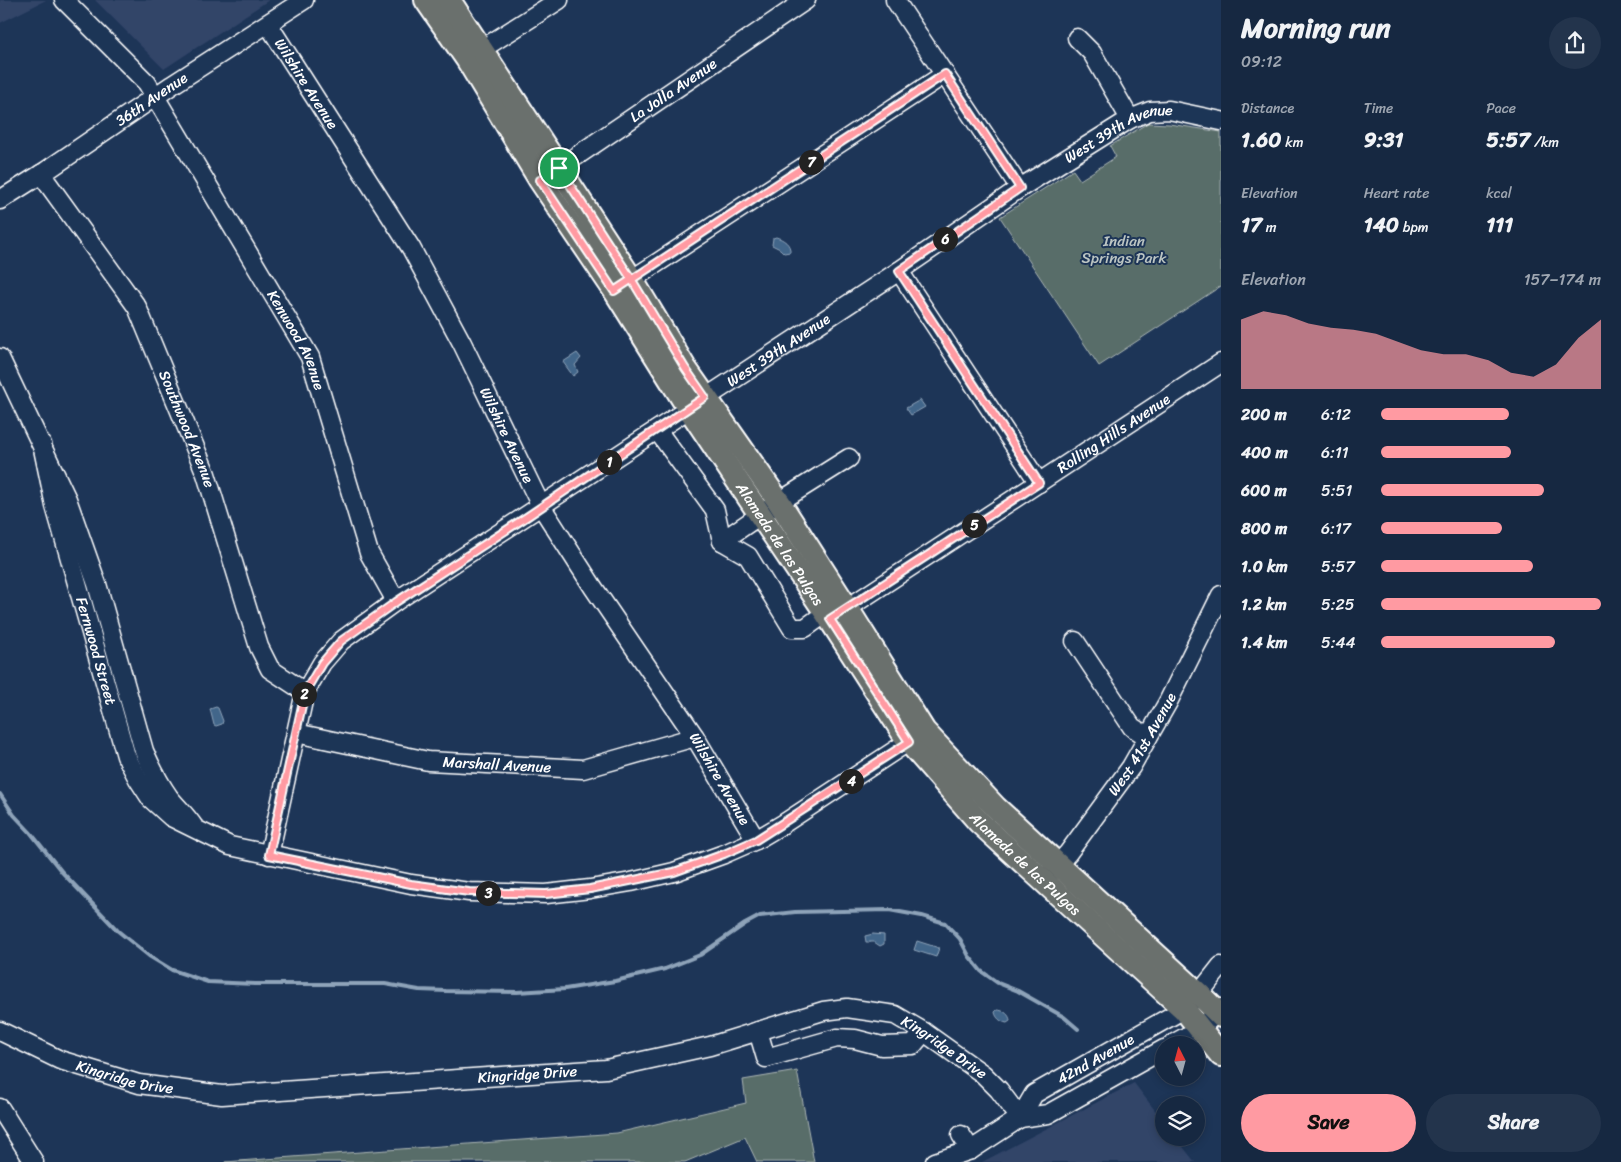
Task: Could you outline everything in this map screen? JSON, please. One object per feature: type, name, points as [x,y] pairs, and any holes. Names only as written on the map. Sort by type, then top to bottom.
[{"type":"main road","name":"Alameda de las Pulgas","points":[[426,0],[474,54],[559,168],[623,285],[697,402],[770,508],[835,613],[917,737],[979,822],[1042,881],[1192,1002],[1220,1012]]},
{"type":"main road","name":"Alameda de las Pulgas","points":[[449,0],[474,54],[540,180],[623,285]]},
{"type":"main road","name":"Alameda de las Pulgas","points":[[917,737],[1059,864],[1192,1002],[1200,1029],[1221,1054]]},
{"type":"street","name":"Kenwood Avenue","points":[[64,0],[147,83],[156,96],[310,357],[369,552],[396,602]]},
{"type":"street","name":"36th Avenue","points":[[0,200],[304,0]]},
{"type":"street","points":[[474,54],[559,0]]},
{"type":"street","name":"La Jolla Avenue","points":[[540,180],[806,0]]},
{"type":"street","points":[[896,0],[1020,188]]},
{"type":"street","name":"Wilshire Avenue","points":[[268,24],[411,248],[462,343],[541,506],[593,587],[695,737],[756,840]]},
{"type":"street","points":[[1077,38],[1092,53],[1130,119]]},
{"type":"street","points":[[623,285],[945,74]]},
{"type":"street","name":"West 39th Avenue","points":[[269,855],[305,692],[322,663],[341,641],[396,602],[697,402],[899,271],[1020,188],[1130,119],[1150,111],[1169,110],[1221,121]]},
{"type":"street","name":"Southwood Avenue","points":[[41,174],[137,307],[206,474],[259,647],[270,669],[305,692]]},
{"type":"street","points":[[899,271],[1039,483]]},
{"type":"street","name":"Fernwood Street","points":[[0,358],[67,499],[97,584],[147,759],[170,798],[184,813],[196,831],[230,846],[421,886],[469,892],[546,894],[590,889],[674,872],[756,840],[917,737]]},
{"type":"street","name":"Rolling Hills Avenue","points":[[722,541],[748,556],[792,628],[805,628],[835,613],[1039,483],[1221,363]]},
{"type":"street","points":[[657,430],[715,510],[722,541],[849,458]]},
{"type":"street","name":"West 41st Avenue","points":[[1042,881],[1059,864],[1131,767],[1168,702],[1221,595]]},
{"type":"street","points":[[1075,641],[1132,727],[1148,737]]},
{"type":"street","name":"Marshall Avenue","points":[[296,733],[428,761],[583,769],[695,737]]},
{"type":"street","name":"42nd Avenue","points":[[1020,1118],[1034,1094],[1192,1002],[1221,966]]},
{"type":"street","name":"Kingridge Drive","points":[[0,1031],[60,1060],[139,1084],[222,1094],[606,1069],[710,1046],[823,1012],[847,1008],[895,1015],[924,1032],[983,1074],[999,1090],[1020,1118]]},
{"type":"street","points":[[1187,1036],[1200,1029],[1220,1012]]},
{"type":"street","points":[[758,1031],[766,1058],[837,1038],[856,1038],[882,1046],[914,1045],[924,1032]]},
{"type":"street","name":"42nd Avenue","points":[[935,1162],[971,1150],[1020,1118],[1048,1114],[1155,1054]]},
{"type":"street","points":[[0,1108],[34,1162]]},
{"type":"street","points":[[961,1135],[971,1150]]},
{"type":"shaded area","points":[[0,0],[46,0],[0,23]]},
{"type":"shaded area","points":[[95,0],[269,0],[164,69]]},
{"type":"shaded area","points":[[776,237],[786,242],[790,252],[784,253],[772,245],[773,238]]},
{"type":"shaded area","points":[[577,353],[581,358],[575,365],[578,372],[573,376],[563,362]]},
{"type":"shaded area","points":[[920,400],[925,407],[911,415],[906,408]]},
{"type":"shaded area","points":[[216,707],[223,721],[222,724],[216,726],[214,725],[210,709]]},
{"type":"shaded area","points":[[873,934],[884,935],[884,944],[880,946],[874,942],[866,942],[865,936]]},
{"type":"shaded area","points":[[917,941],[939,948],[936,957],[914,950]]},
{"type":"shaded area","points":[[997,1010],[1006,1013],[1010,1021],[1007,1023],[999,1019],[995,1012]]},
{"type":"shaded area","points":[[1134,1083],[1155,1110],[1155,1146],[1182,1146],[1195,1162],[982,1162]]},
{"type":"green space","name":"Indian Springs Park","points":[[1148,123],[1169,124],[1221,132],[1221,286],[1099,366],[1000,217],[1073,170],[1080,180],[1116,157],[1110,146]]},
{"type":"green space","points":[[797,1071],[814,1162],[757,1162],[745,1137],[685,1162],[225,1162],[617,1133],[746,1103],[743,1080]]},
{"type":"waterway","points":[[0,794],[14,815],[62,872],[118,931],[149,956],[172,970],[208,982],[385,984],[419,990],[446,991],[517,992],[565,989],[615,981],[665,969],[700,955],[760,916],[795,912],[889,910],[922,916],[945,923],[960,939],[969,956],[981,971],[998,983],[1018,991],[1064,1017],[1078,1029]]},
{"type":"route","points":[[559,168],[540,180],[614,291],[632,280],[945,74],[1020,188],[899,271],[1039,483],[830,619],[909,742],[756,840],[674,872],[631,882],[546,894],[469,892],[411,884],[269,855],[305,692],[322,663],[341,641],[396,602],[705,397],[685,368],[632,280],[559,168]]}]
